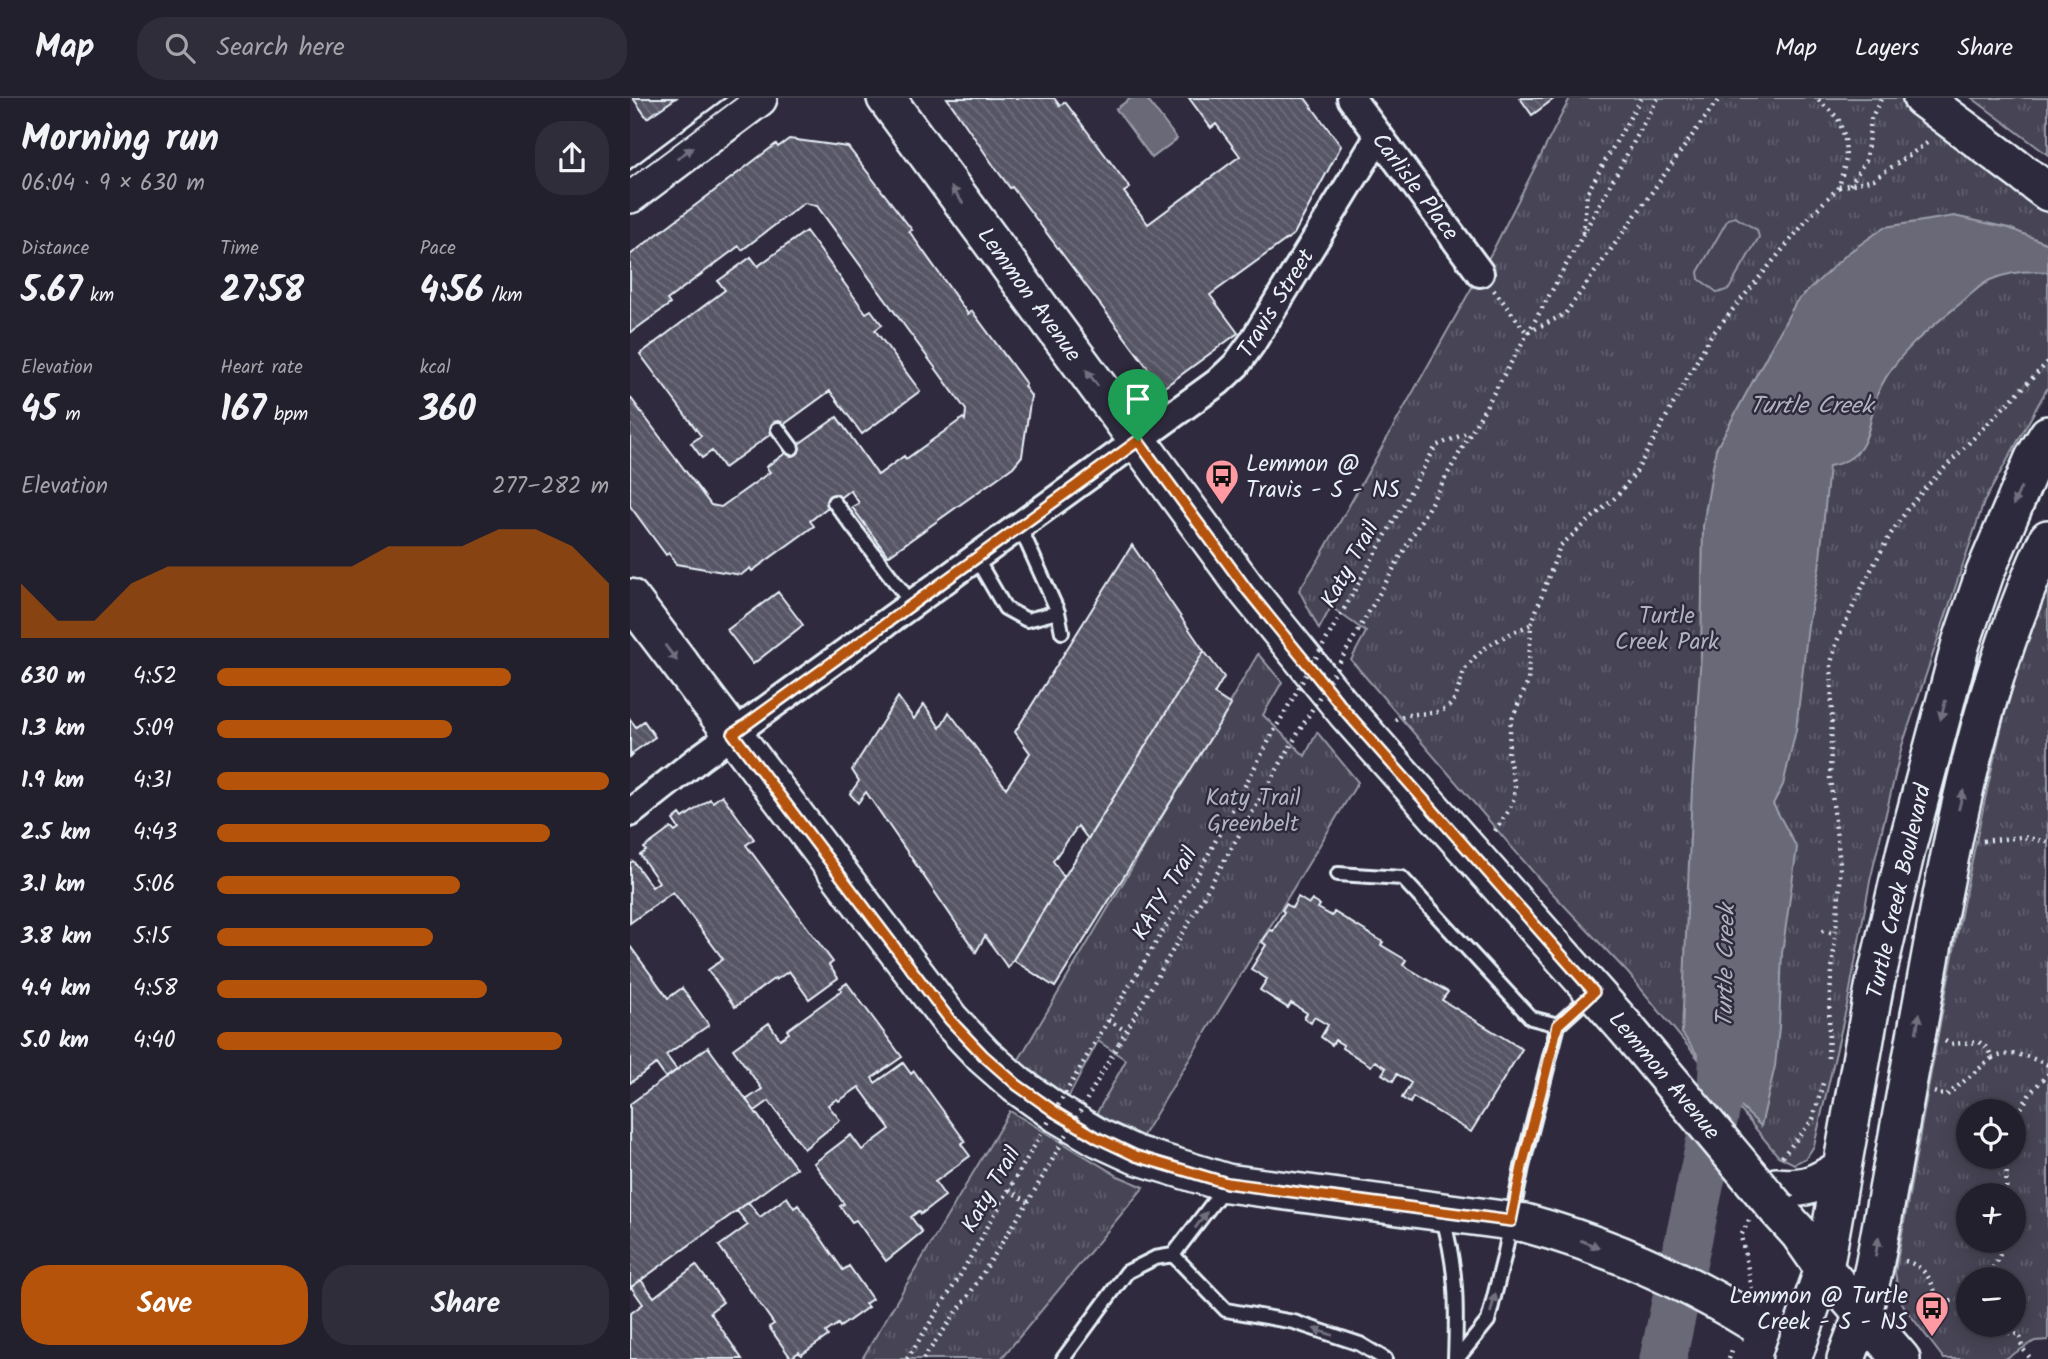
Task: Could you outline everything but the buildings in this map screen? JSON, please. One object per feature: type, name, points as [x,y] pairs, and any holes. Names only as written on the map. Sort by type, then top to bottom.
[{"type":"main road","points":[[636,184],[758,98]]},
{"type":"main road","name":"Lemmon Avenue","points":[[886,98],[1248,591],[1347,713],[1625,1027],[1773,1183],[1799,1233],[1824,1269],[1863,1314],[1911,1346]]},
{"type":"main road","points":[[1922,98],[2048,192]]},
{"type":"main road","name":"Turtle Creek Boulevard","points":[[1799,1356],[1824,1269],[1885,938],[1961,643],[1985,573],[2034,458],[2048,435]]},
{"type":"main road","name":"Turtle Creek Boulevard","points":[[1846,1359],[1863,1314],[1874,1267],[1953,834],[1974,747],[1998,661],[2048,539]]},
{"type":"main road","points":[[630,598],[950,1020],[984,1056],[1017,1085],[1058,1114],[1098,1138],[1136,1156],[1227,1183],[1518,1222],[1561,1233],[1643,1264],[1721,1303],[1799,1356]]},
{"type":"main road","points":[[1773,1183],[1796,1189],[1808,1187],[1842,1168]]},
{"type":"street","name":"Carlisle Place","points":[[1351,98],[1480,273]]},
{"type":"street","name":"Travis Street","points":[[630,813],[733,734],[1138,441],[1237,365],[1379,136]]},
{"type":"lane","points":[[778,429],[792,448]]},
{"type":"lane","points":[[834,502],[912,604]]},
{"type":"lane","points":[[1020,527],[1058,612],[1062,632]]},
{"type":"lane","points":[[976,558],[1005,608],[1027,620],[1058,612]]},
{"type":"lane","points":[[1338,874],[1402,878],[1531,1018],[1558,1025]]},
{"type":"lane","points":[[1456,1359],[1488,1321],[1518,1222],[1522,1167],[1558,1025],[1594,992]]},
{"type":"lane","points":[[1063,1359],[1127,1272],[1155,1258],[1173,1255],[1227,1183]]},
{"type":"lane","points":[[1441,1211],[1452,1251],[1455,1278],[1456,1359]]},
{"type":"lane","points":[[1173,1255],[1226,1310],[1294,1322],[1360,1344],[1385,1359]]},
{"type":"path","points":[[1582,237],[1587,193],[1641,98]]},
{"type":"path","points":[[923,1359],[969,1295],[1030,1199],[1358,631],[1658,98]]},
{"type":"path","points":[[1527,333],[1565,314],[1714,105],[1723,98]]},
{"type":"path","points":[[1495,831],[1514,798],[1515,786],[1508,754],[1511,721],[1528,682],[1531,625],[1560,546],[1609,504],[1636,472],[1710,337],[1812,214],[1839,187],[1846,159],[1845,138],[1838,118],[1816,98]]},
{"type":"path","points":[[1849,186],[1866,160],[1871,119],[1881,99]]},
{"type":"path","points":[[1839,187],[1874,179],[1933,139]]},
{"type":"path","points":[[1480,273],[1527,333]]},
{"type":"path","points":[[1828,1069],[1830,995],[1840,863],[1830,778],[1831,663],[1837,641],[1865,581],[1907,510],[1935,477],[2048,362]]},
{"type":"path","name":"Katy Trail","points":[[1274,731],[1436,446],[1470,432]]},
{"type":"path","points":[[1395,720],[1414,713],[1432,713],[1447,707],[1457,694],[1463,674],[1475,656],[1492,642],[1531,625]]},
{"type":"path","name":"KATY Trail","points":[[1100,1034],[1199,872],[1274,731]]},
{"type":"path","points":[[1978,841],[2024,837],[2048,842]]},
{"type":"path","points":[[1822,931],[1836,934]]},
{"type":"path","points":[[1108,1020],[1126,1031]]},
{"type":"path","name":"Katy Trail","points":[[907,1359],[958,1279],[1100,1034]]},
{"type":"path","points":[[1947,1041],[1950,1044],[1979,1042],[1988,1049],[1993,1058]]},
{"type":"path","points":[[1937,1092],[1947,1096],[1993,1058],[2014,1053],[2026,1055],[2048,1065]]},
{"type":"path","points":[[2026,1101],[2048,1074]]},
{"type":"path","points":[[1773,1183],[1813,1119],[1824,1082]]},
{"type":"path","points":[[1011,1187],[1030,1199]]},
{"type":"path","points":[[1741,1236],[1746,1226]]},
{"type":"path","points":[[1897,1260],[1910,1262],[1922,1269],[1936,1292],[1934,1318],[1911,1346]]},
{"type":"path","points":[[1937,1305],[1956,1300]]},
{"type":"path","points":[[2020,1337],[2022,1348],[2031,1359]]},
{"type":"green space","name":"Turtle Creek Park","points":[[1570,98],[1902,98],[2048,209],[2048,387],[1984,502],[1902,746],[1870,881],[1848,1001],[1814,1146],[1806,1158],[1794,1164],[1778,1156],[1628,973],[1540,880],[1351,660],[1366,632],[1331,607],[1319,629],[1299,590],[1493,250]]},
{"type":"green space","points":[[1972,98],[2048,98],[2048,155]]},
{"type":"green space","points":[[1735,217],[1757,230],[1759,237],[1729,289],[1718,293],[1699,279],[1698,272],[1728,219]]},
{"type":"green space","points":[[2048,587],[2048,1340],[2035,1341],[2005,1359],[1944,1359],[1905,1308],[1899,1297],[1895,1272],[1981,817],[2004,717],[2024,651]]},
{"type":"green space","name":"Katy Trail Greenbelt","points":[[1258,654],[1282,682],[1263,715],[1305,756],[1317,732],[1358,782],[1139,1142],[1094,1118],[1126,1060],[1098,1041],[1066,1102],[1018,1061]]},
{"type":"green space","points":[[1010,1111],[1118,1176],[1144,1187],[1001,1359],[862,1359]]},
{"type":"water","points":[[1131,98],[1146,98],[1177,139],[1152,158],[1116,109]]},
{"type":"water","name":"Turtle Creek","points":[[1954,216],[2009,228],[2048,244],[2048,272],[2019,272],[1990,280],[1926,331],[1887,375],[1875,400],[1862,446],[1844,461],[1829,466],[1819,569],[1808,625],[1796,730],[1783,785],[1773,804],[1797,848],[1782,953],[1775,1066],[1761,1126],[1721,1088],[1682,1033],[1692,788],[1701,654],[1703,526],[1716,449],[1796,302],[1848,253],[1885,227]]},
{"type":"waterway","name":"Turtle Creek","points":[[1663,1359],[1721,1088],[1724,1023]]},
{"type":"tram line","points":[[630,178],[737,98]]},
{"type":"place","name":"Lemmon @ Travis - S - NS","points":[[1222,506]]},
{"type":"place","name":"Lemmon @ Turtle Creek - S - NS","points":[[1932,1338]]},
{"type":"route","points":[[1138,441],[1248,591],[1347,713],[1594,992],[1558,1025],[1511,1221],[1227,1183],[1136,1156],[1098,1138],[1058,1114],[1017,1085],[984,1056],[950,1020],[733,734],[1138,441]]}]
